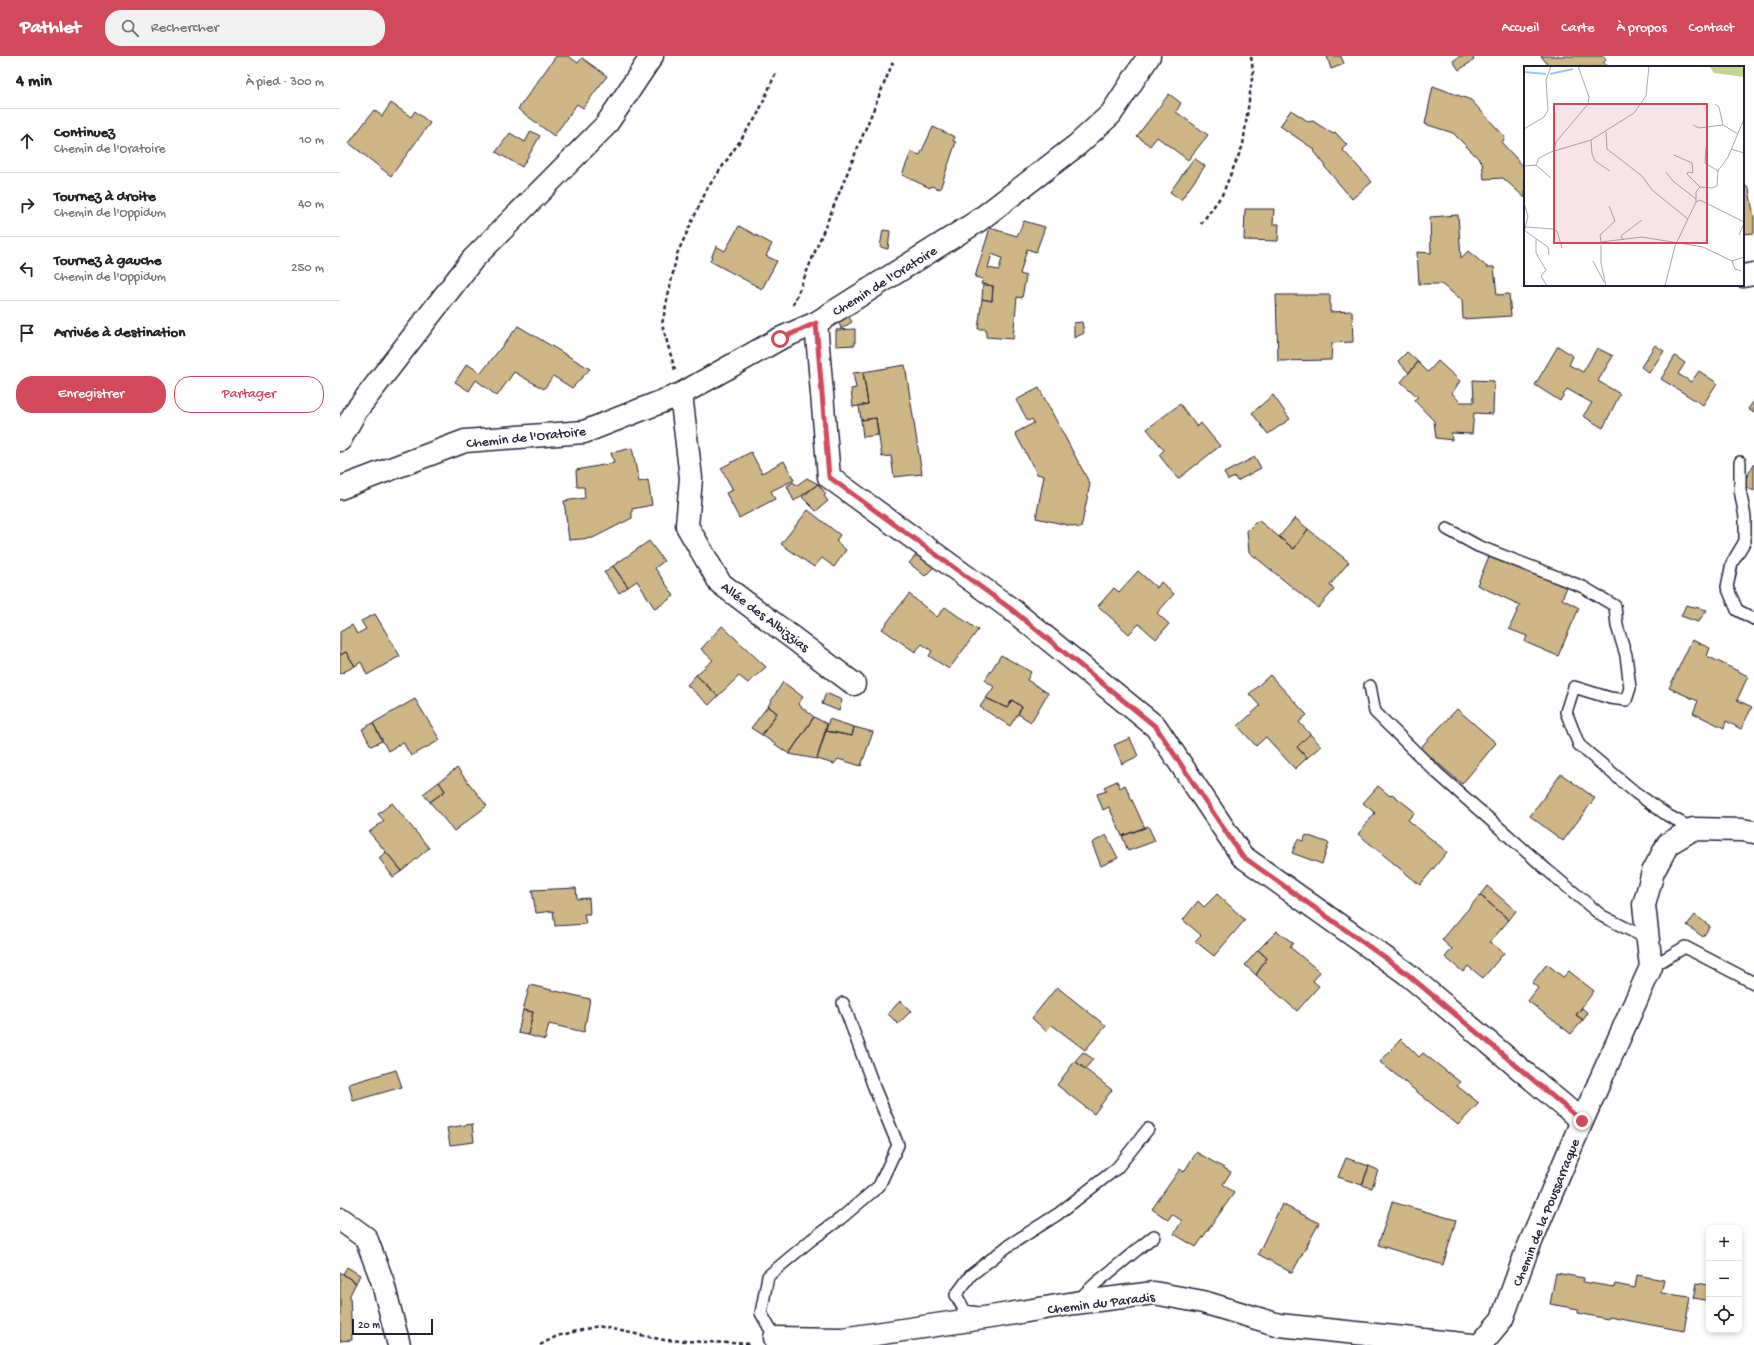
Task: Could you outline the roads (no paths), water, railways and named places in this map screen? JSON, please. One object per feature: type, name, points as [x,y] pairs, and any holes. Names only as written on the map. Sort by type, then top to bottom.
[{"type":"street","points":[[340,440],[355,412],[472,259],[606,125],[652,56]]},
{"type":"street","name":"Chemin de l'Oratoire","points":[[340,488],[465,441],[584,432],[681,394],[780,339],[816,323],[978,221],[1077,145],[1111,114],[1150,56]]},
{"type":"street","points":[[1744,276],[1754,274]]},
{"type":"street","points":[[816,323],[829,477],[1011,609],[1156,727],[1242,856],[1406,973],[1582,1121]]},
{"type":"street","name":"Allée des Albizzias","points":[[681,394],[691,478],[687,526],[720,583],[854,684]]},
{"type":"street","points":[[1693,829],[1742,830],[1754,832]]},
{"type":"street","name":"Chemin de la Poussarraque","points":[[1480,1345],[1502,1319],[1526,1253],[1650,967],[1644,905],[1653,872],[1668,844],[1693,829]]},
{"type":"street","points":[[340,1219],[366,1238],[382,1280],[399,1345]]},
{"type":"street","name":"Chemin du Paradis","points":[[767,1341],[842,1339],[1075,1303],[1154,1293],[1203,1302],[1279,1325],[1472,1345]]},
{"type":"lane","points":[[1740,462],[1740,490],[1745,517],[1745,541],[1732,563],[1727,587],[1737,610],[1754,619]]},
{"type":"lane","points":[[1447,529],[1478,546],[1583,587],[1615,606],[1617,626],[1626,655],[1630,688],[1626,700],[1610,698],[1574,687],[1566,712],[1579,745],[1636,793],[1667,815],[1693,829]]},
{"type":"lane","points":[[1370,686],[1375,712],[1436,772],[1547,870],[1602,916],[1648,939]]},
{"type":"lane","points":[[1650,967],[1685,947],[1754,983]]},
{"type":"lane","points":[[767,1341],[761,1313],[768,1276],[879,1186],[898,1145],[874,1087],[843,1003]]},
{"type":"lane","points":[[997,1316],[965,1311],[956,1295],[971,1275],[1008,1246],[1058,1214],[1117,1168],[1148,1129]]},
{"type":"lane","points":[[1075,1303],[1095,1284],[1154,1236]]}]
